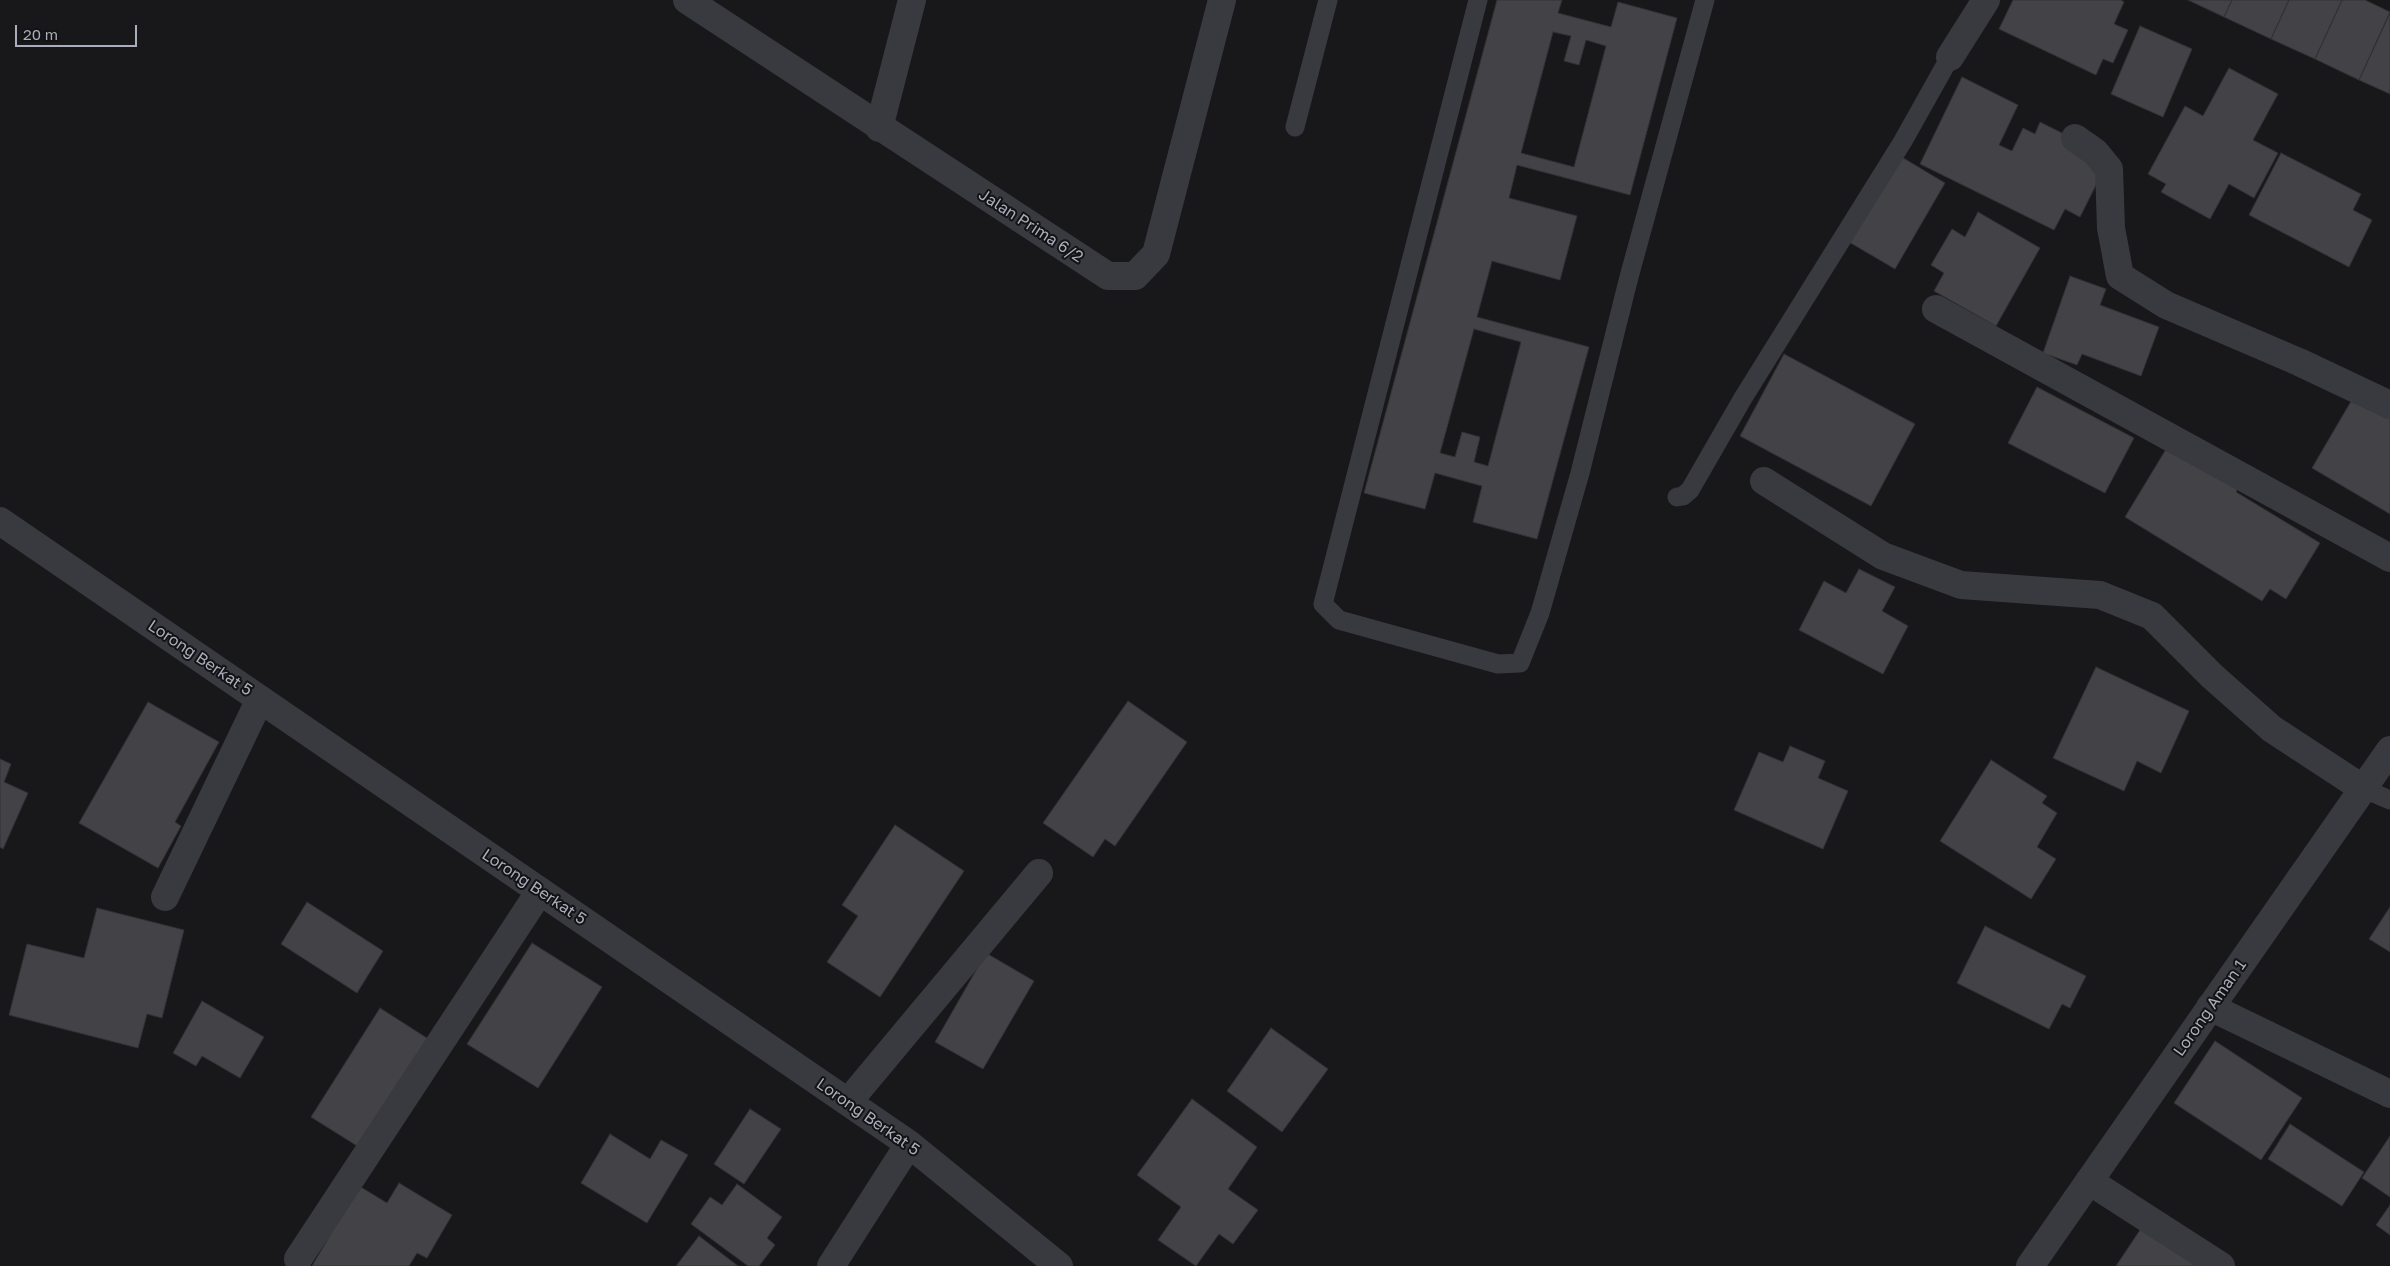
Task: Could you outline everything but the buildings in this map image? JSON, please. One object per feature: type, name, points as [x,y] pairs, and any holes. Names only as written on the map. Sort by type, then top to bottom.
[{"type":"street","name":"Jalan Prima 6/2","points":[[687,0],[1108,276],[1135,276],[1156,254],[1222,0]]},
{"type":"street","points":[[880,128],[912,0]]},
{"type":"street","points":[[1950,57],[1986,0]]},
{"type":"street","points":[[2075,138],[2095,152],[2109,169],[2111,228],[2120,276],[2166,305],[2299,362],[2390,405]]},
{"type":"street","points":[[1936,309],[2390,558]]},
{"type":"street","points":[[1764,481],[1883,556],[1961,585],[2100,595],[2152,616],[2212,676],[2272,729],[2362,788]]},
{"type":"street","name":"Lorong Berkat 5","points":[[0,522],[910,1144],[1059,1266]]},
{"type":"street","points":[[164,897],[260,699]]},
{"type":"street","name":"Lorong Aman 1","points":[[2030,1266],[2390,750]]},
{"type":"street","points":[[848,1102],[1039,873]]},
{"type":"street","points":[[298,1259],[540,891]]},
{"type":"street","points":[[2210,1007],[2390,1094]]},
{"type":"street","points":[[832,1266],[910,1144]]},
{"type":"street","points":[[2089,1180],[2221,1266]]},
{"type":"lane","points":[[1295,127],[1328,0]]},
{"type":"lane","points":[[1478,0],[1323,604],[1340,620],[1498,664],[1520,663],[1540,613],[1580,473],[1629,277],[1705,0]]},
{"type":"lane","points":[[1677,497],[1683,496],[1690,490],[1743,398],[1903,141],[1950,57]]},
{"type":"lane","points":[[2362,788],[2390,800]]}]
